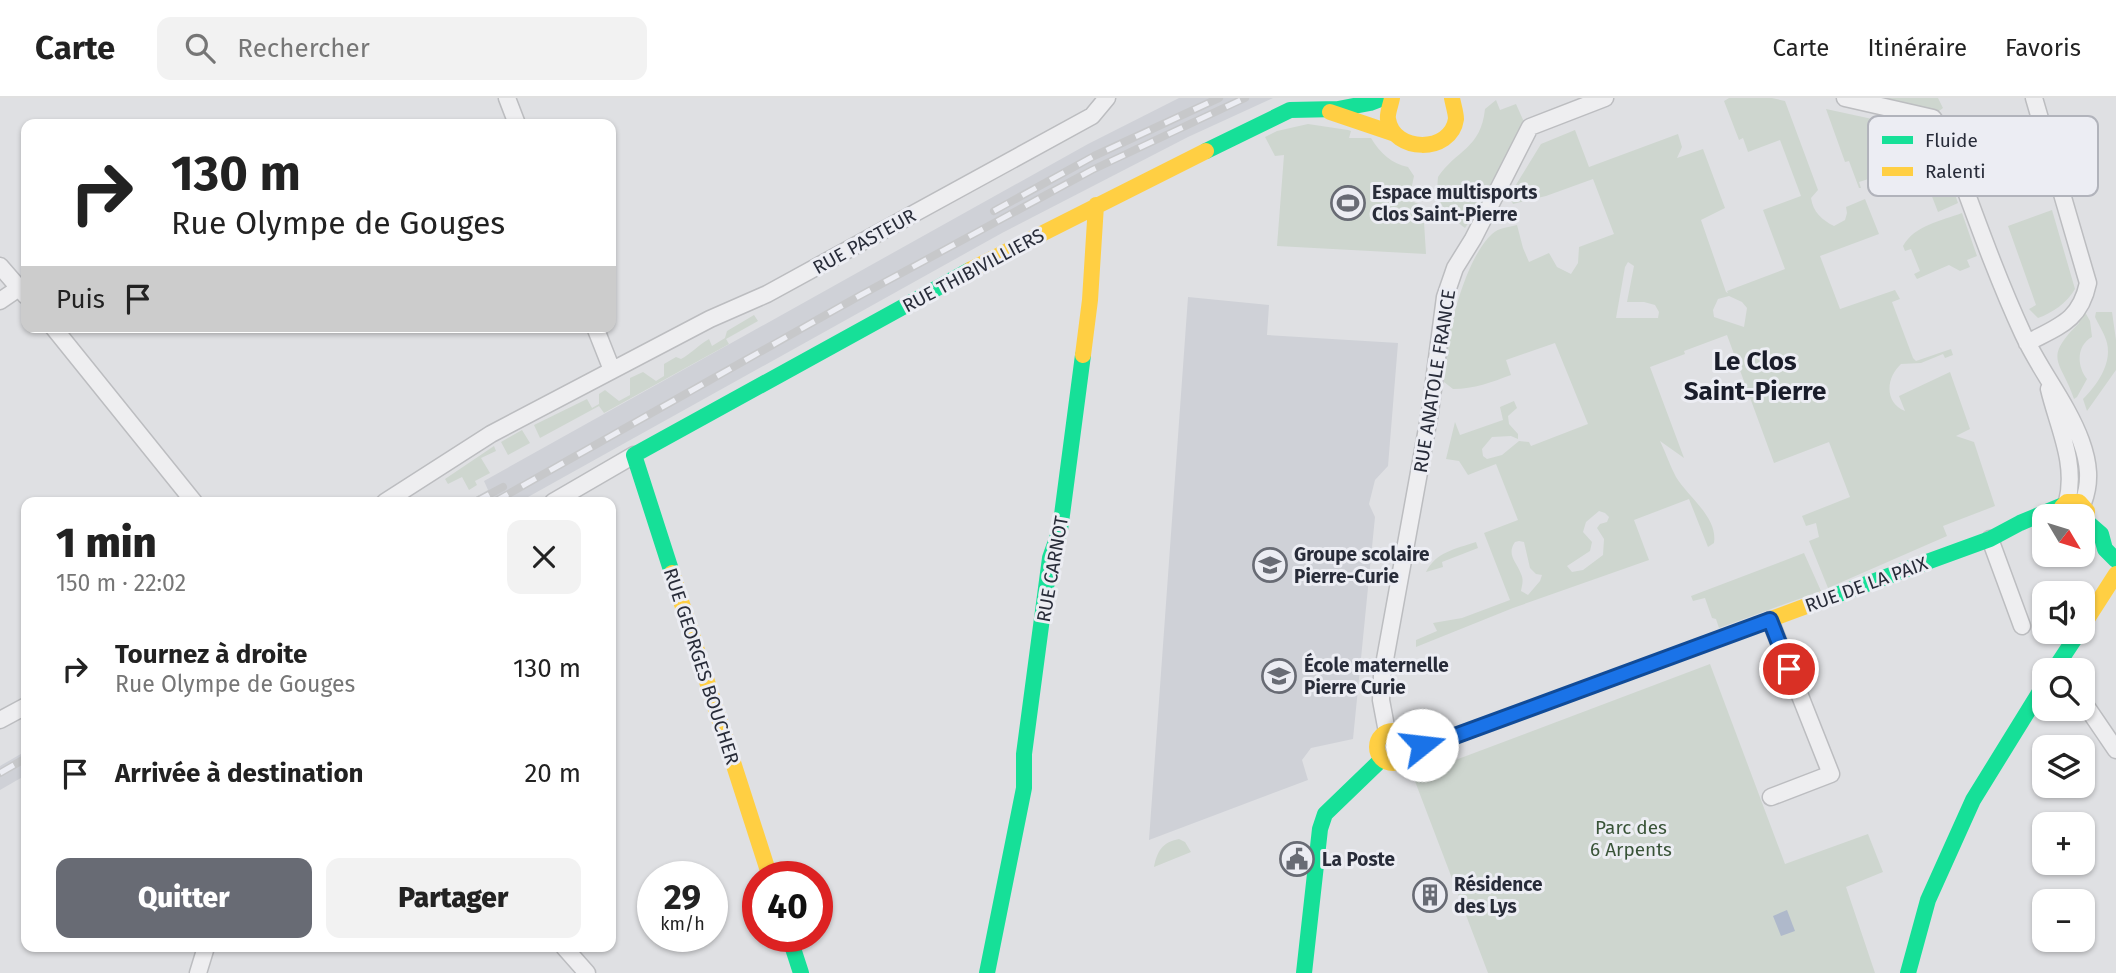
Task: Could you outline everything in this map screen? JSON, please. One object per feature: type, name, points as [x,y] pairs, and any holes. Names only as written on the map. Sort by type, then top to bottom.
[{"type":"street","points":[[507,98],[515,119]]},
{"type":"street","name":"RUE PASTEUR","points":[[393,497],[491,434],[710,319],[767,294],[1092,116],[1107,98]]},
{"type":"street","name":"RUE THIBIVILLIERS","points":[[635,456],[961,275],[1290,110],[1338,109],[1383,98]]},
{"type":"street","points":[[1392,98],[1388,115],[1395,134]]},
{"type":"street","points":[[1452,98],[1455,118]]},
{"type":"street","name":"RUE ANATOLE FRANCE","points":[[1387,732],[1381,700],[1382,676],[1428,425],[1445,297],[1455,268],[1473,239],[1530,127],[1605,98]]},
{"type":"street","points":[[1845,98],[1924,116]]},
{"type":"street","points":[[2034,98],[2039,116]]},
{"type":"street","points":[[1455,118],[1469,104]]},
{"type":"street","name":"RUE THIBIVILLIERS","points":[[1320,109],[1395,134],[1409,145],[1429,146],[1447,136],[1455,118]]},
{"type":"street","points":[[1969,196],[2027,343],[2065,406],[2085,454],[2089,482],[2070,504]]},
{"type":"street","points":[[2027,343],[2070,319],[2084,303],[2088,283],[2063,196]]},
{"type":"street","name":"RUE CARNOT","points":[[987,973],[1024,788],[1024,754],[1051,558],[1060,530],[1090,300],[1096,205]]},
{"type":"street","points":[[0,266],[21,290]]},
{"type":"street","points":[[0,301],[21,293]]},
{"type":"street","points":[[58,333],[190,497]]},
{"type":"street","points":[[597,333],[612,370]]},
{"type":"street","points":[[562,497],[635,456]]},
{"type":"street","name":"RUE GEORGES BOUCHER","points":[[635,456],[765,861]]},
{"type":"street","name":"RUE DE LA PAIX","points":[[1409,748],[1444,740],[1990,540],[2032,521]]},
{"type":"street","points":[[2006,531],[2032,528]]},
{"type":"street","points":[[2095,530],[2101,534],[2104,552]]},
{"type":"street","points":[[1990,540],[2022,626]]},
{"type":"street","points":[[2095,607],[2116,574]]},
{"type":"street","points":[[1770,620],[1831,774],[1771,797]]},
{"type":"street","points":[[1908,973],[1928,900],[1973,800],[2032,704]]},
{"type":"street","points":[[0,720],[21,709]]},
{"type":"street","points":[[2095,719],[2116,750]]},
{"type":"street","points":[[1387,732],[1401,732],[1407,739],[1409,748],[1406,757],[1397,762],[1387,762],[1379,755],[1377,744],[1387,732]]},
{"type":"street","points":[[1304,973],[1320,829],[1325,814],[1382,759]]},
{"type":"street","points":[[198,973],[204,952]]},
{"type":"street","points":[[568,952],[587,973]]},
{"type":"street","points":[[794,952],[801,973]]},
{"type":"shaded area","points":[[1179,98],[1273,98],[1188,137],[1002,233],[528,497],[476,497],[488,490],[484,481],[1088,144]]},
{"type":"shaded area","name":"Groupe scolaire Pierre-Curie","points":[[1188,297],[1269,305],[1267,335],[1398,343],[1388,466],[1375,480],[1369,504],[1375,517],[1353,739],[1311,748],[1302,760],[1308,780],[1149,840]]},
{"type":"shaded area","points":[[21,754],[21,778],[0,790],[0,766]]},
{"type":"green space","points":[[1729,98],[1772,98],[1785,101],[1818,190],[1811,198],[1812,203],[1826,221],[1834,226],[1845,220],[1846,207],[1865,199],[1879,234],[1820,256],[1840,309],[1895,290],[1900,299],[1892,302],[1913,358],[1916,361],[1951,349],[1953,355],[1945,358],[1943,354],[1921,363],[1901,364],[1892,376],[1891,396],[1893,402],[1905,411],[1899,396],[1950,372],[1970,429],[1956,436],[1974,442],[1995,506],[1943,526],[1947,536],[1828,588],[1809,541],[1819,537],[1816,523],[1806,526],[1802,516],[1850,497],[1829,442],[1774,463],[1727,335],[1650,367],[1684,458],[1660,441],[1681,485],[1707,516],[1714,534],[1714,543],[1708,547],[1689,499],[1634,520],[1649,560],[1513,608],[1416,647],[1416,640],[1437,631],[1433,623],[1462,618],[1510,600],[1484,533],[1518,520],[1496,464],[1468,475],[1459,461],[1446,459],[1455,422],[1460,435],[1503,420],[1500,407],[1514,401],[1517,408],[1508,416],[1509,424],[1518,434],[1518,439],[1511,436],[1492,437],[1482,449],[1483,456],[1487,459],[1502,455],[1519,441],[1529,442],[1531,446],[1588,424],[1555,343],[1506,360],[1511,375],[1497,380],[1461,389],[1453,389],[1444,382],[1451,326],[1464,282],[1482,246],[1492,234],[1517,225],[1529,262],[1549,253],[1557,267],[1571,274],[1578,263],[1579,247],[1614,234],[1593,179],[1546,196],[1513,204],[1509,196],[1541,144],[1575,130],[1589,167],[1678,134],[1682,147],[1677,158],[1703,149],[1725,208],[1701,220],[1726,292],[1785,269],[1763,210],[1801,196],[1780,140],[1748,152],[1743,138],[1739,140],[1724,101]],"holes":[[[1628,262],[1634,266],[1627,302],[1655,305],[1659,312],[1658,318],[1616,318]],[[1729,296],[1742,302],[1747,308],[1744,327],[1714,317],[1713,310],[1718,299]],[[1599,511],[1609,517],[1607,522],[1597,528],[1604,539],[1603,555],[1583,570],[1572,572],[1567,566],[1590,551],[1592,542],[1583,532],[1586,522]],[[1515,542],[1524,542],[1530,568],[1536,574],[1542,575],[1528,595],[1521,591],[1522,576],[1512,555]]]},
{"type":"green space","points":[[1876,98],[1938,98],[1943,108],[1935,114]]},
{"type":"green space","points":[[1496,100],[1500,110],[1516,104],[1528,131],[1465,228],[1443,207],[1438,194],[1438,177],[1473,141],[1483,122],[1485,109]]},
{"type":"green space","points":[[1826,109],[1868,118],[1868,179],[1859,182],[1861,188],[1849,161],[1845,162]]},
{"type":"green space","name":"Espace multisports Clos Saint-Pierre","points":[[1308,124],[1351,131],[1349,138],[1371,138],[1387,157],[1408,167],[1414,176],[1409,200],[1423,206],[1426,254],[1277,246],[1284,155],[1275,156],[1265,137],[1277,131]]},
{"type":"green space","points":[[1932,196],[1956,196],[1958,203],[1938,212]]},
{"type":"green space","points":[[2052,210],[2075,289],[2059,307],[2038,318],[2029,309],[2036,305],[2008,226]]},
{"type":"green space","points":[[1962,213],[1977,256],[1967,260],[1970,267],[1960,271],[1949,265],[1917,279],[1914,274],[1920,271],[1911,249],[1905,251],[1903,246],[1921,228]]},
{"type":"green space","points":[[2085,312],[2090,321],[2092,337],[2083,345],[2080,362],[2087,379],[2074,399],[2060,368],[2058,353]]},
{"type":"green space","points":[[2096,312],[2112,312],[2116,370],[2087,411],[2083,399],[2098,381],[2108,351],[2095,317]]},
{"type":"green space","points":[[754,315],[758,321],[726,339],[729,344],[604,413],[599,406],[540,438],[534,425],[587,399],[592,408],[599,404],[599,394],[605,390],[619,401],[630,395],[630,378],[643,372],[656,381],[664,376],[664,364],[676,357],[681,359],[709,339],[712,346],[725,338],[727,331]]},
{"type":"green space","points":[[522,430],[530,443],[508,455],[501,442]]},
{"type":"green space","points":[[494,446],[496,451],[481,458],[490,473],[475,481],[477,485],[469,490],[462,477],[448,484],[445,479]]},
{"type":"green space","points":[[1476,542],[1478,548],[1442,562],[1443,567],[1426,572],[1441,556]]},
{"type":"green space","points":[[1804,553],[1821,591],[1719,628],[1716,619],[1712,618],[1705,598],[1693,601],[1691,596]]},
{"type":"green space","name":"Parc des 6 Arpents","points":[[1710,664],[1785,864],[1868,834],[1883,872],[1846,887],[1875,973],[1488,973],[1413,776]]},
{"type":"green space","points":[[1179,839],[1185,842],[1191,852],[1154,867],[1161,848]]},
{"type":"water","points":[[1787,910],[1795,931],[1781,936],[1773,916]]},
{"type":"railway","points":[[994,211],[1094,156],[1219,98]]},
{"type":"railway","points":[[503,497],[861,295],[1092,170],[1245,98]]},
{"type":"railway","points":[[484,497],[503,487]]},
{"type":"railway","points":[[0,773],[21,761]]},
{"type":"traffic: fast","points":[[1206,151],[1290,110],[1338,109],[1383,98]]},
{"type":"traffic: fast","points":[[672,573],[634,455],[970,270]]},
{"type":"traffic: fast","points":[[987,973],[1024,788],[1024,754],[1050,558],[1060,530],[1083,355]]},
{"type":"traffic: fast","points":[[1828,598],[1990,539],[2032,518]]},
{"type":"traffic: fast","points":[[2095,529],[2101,534],[2105,549],[2116,560]]},
{"type":"traffic: fast","points":[[2062,658],[2071,644]]},
{"type":"traffic: fast","points":[[1908,973],[1928,900],[1973,800],[2032,704]]},
{"type":"traffic: fast","points":[[1304,973],[1320,829],[1325,814],[1382,759]]},
{"type":"traffic: fast","points":[[794,952],[801,973]]},
{"type":"traffic: slow","points":[[1392,98],[1388,117],[1392,130],[1400,138],[1422,145],[1444,139],[1452,130],[1456,119],[1452,98]]},
{"type":"traffic: slow","points":[[1330,112],[1395,134]]},
{"type":"traffic: slow","points":[[970,270],[1206,151]]},
{"type":"traffic: slow","points":[[1083,355],[1090,300],[1096,205]]},
{"type":"traffic: slow","points":[[2065,504],[2081,504]]},
{"type":"traffic: slow","points":[[672,573],[765,861]]},
{"type":"traffic: slow","points":[[2095,607],[2116,574]]},
{"type":"traffic: slow","points":[[1409,748],[1444,740],[1828,598]]},
{"type":"traffic: slow","points":[[1393,731],[1404,736],[1409,747],[1404,758],[1393,763],[1382,758],[1377,747],[1382,736],[1393,731]]},
{"type":"place","name":"Espace multisports Clos Saint-Pierre","points":[[1348,203]]},
{"type":"place","name":"Groupe scolaire Pierre-Curie","points":[[1270,565]]},
{"type":"place","name":"École maternelle Pierre Curie","points":[[1279,676]]},
{"type":"place","name":"La Poste","points":[[1297,859]]},
{"type":"place","name":"Résidence des Lys","points":[[1430,895]]},
{"type":"district","name":"Le Clos Saint-Pierre","points":[[1755,376]]},
{"type":"route","points":[[1422,745],[1444,740],[1770,620],[1789,669]]}]
